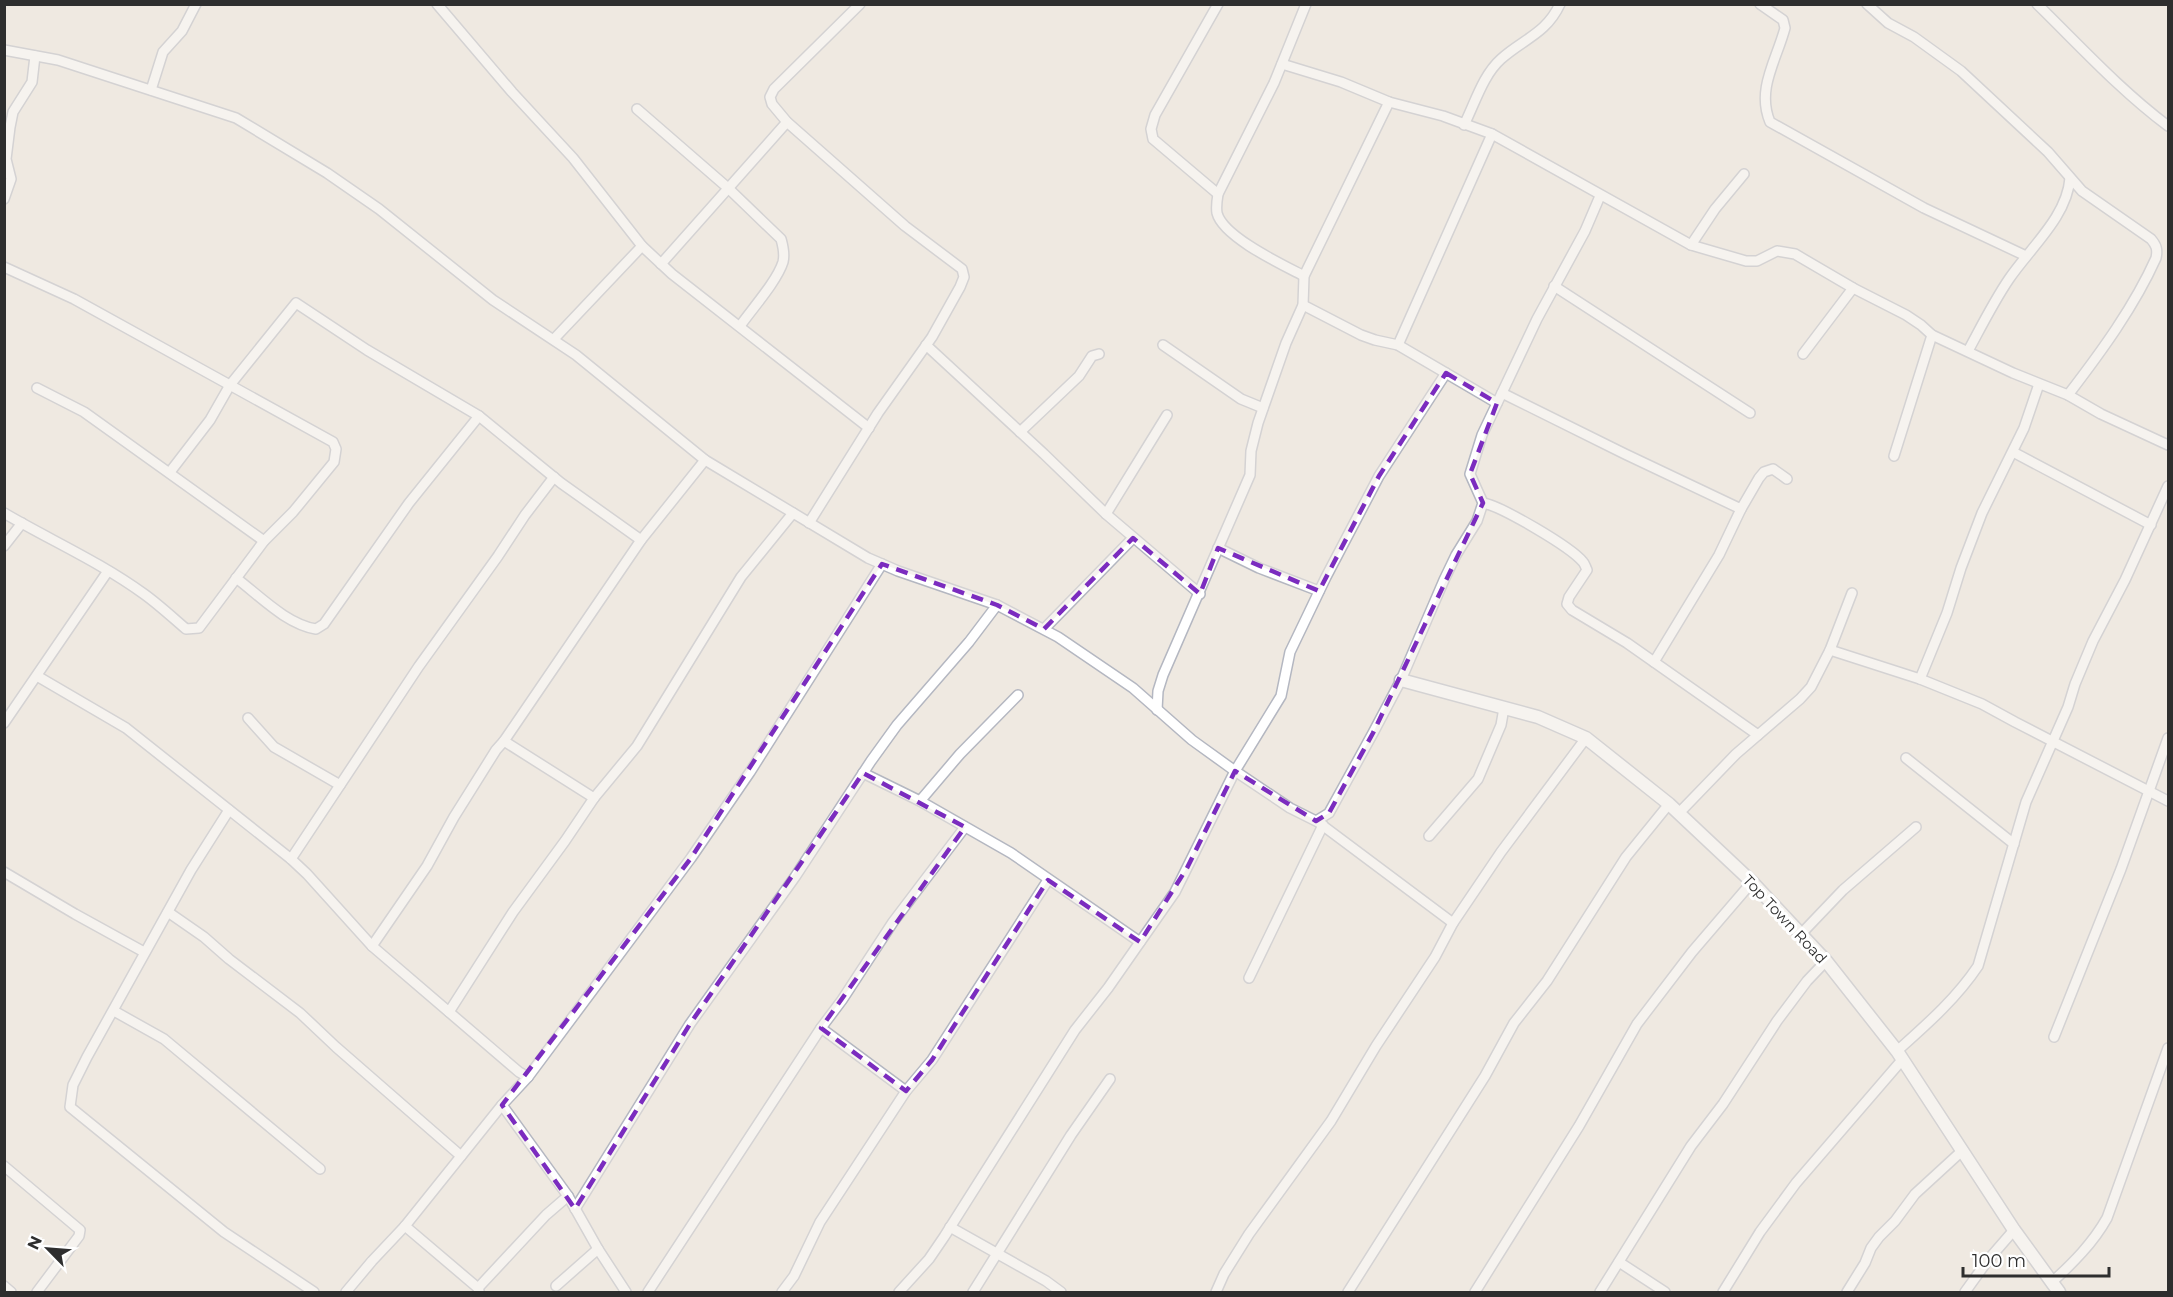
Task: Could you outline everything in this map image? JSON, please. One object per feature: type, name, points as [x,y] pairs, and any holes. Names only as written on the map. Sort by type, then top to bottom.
[{"type":"street","points":[[151,90],[164,52],[182,31],[196,4]]},
{"type":"street","points":[[437,4],[512,92],[587,174],[642,246],[661,264],[868,428]]},
{"type":"street","points":[[809,523],[868,428],[926,345],[964,277],[962,269],[905,226],[787,122],[772,104],[770,97],[774,89],[860,4]]},
{"type":"street","points":[[1218,4],[1155,115],[1151,129],[1153,139],[1218,194]]},
{"type":"street","points":[[1305,276],[1238,239],[1227,229],[1217,214],[1218,194],[1282,64],[1306,4]]},
{"type":"street","points":[[1464,125],[1488,74],[1501,59],[1551,21],[1560,4]]},
{"type":"street","points":[[1760,4],[1783,20],[1785,28],[1766,84],[1764,102],[1770,122],[1924,208],[2026,256]]},
{"type":"street","points":[[1867,4],[1888,23],[1914,37],[1961,71],[2048,152],[2082,190],[2151,239],[2157,251],[2150,271],[2130,307],[2097,357],[2068,395]]},
{"type":"street","points":[[2037,4],[2141,106],[2169,126]]},
{"type":"street","points":[[4,50],[58,60],[236,118],[317,167],[379,209],[493,300],[554,339],[629,396],[705,460],[882,564],[997,605],[1044,629],[1133,688],[1192,740],[1235,771],[1290,808],[1319,823],[1453,922]]},
{"type":"street","points":[[4,199],[11,179],[6,159],[10,126],[14,112],[32,82],[35,56]]},
{"type":"street","points":[[1282,64],[1341,82],[1389,102],[1443,116],[1492,134],[1691,245],[1746,261],[1756,261],[1776,251],[1795,254],[1853,288],[1906,315],[1932,335],[2068,395],[2102,414],[2169,445]]},
{"type":"street","points":[[1157,710],[1158,691],[1163,675],[1250,475],[1251,451],[1263,408],[1286,343],[1303,305],[1305,276],[1389,102]]},
{"type":"street","points":[[637,109],[728,188],[781,239],[784,249],[782,262],[740,326]]},
{"type":"street","points":[[661,264],[787,122]]},
{"type":"street","points":[[1398,345],[1492,134]]},
{"type":"street","points":[[1691,245],[1715,209],[1744,174]]},
{"type":"street","points":[[1968,351],[2008,281],[2056,215],[2069,191],[2070,178]]},
{"type":"street","points":[[1249,978],[1319,823],[1329,813],[1342,792],[1401,680],[1444,580],[1477,521],[1483,503],[1470,474],[1476,450],[1554,286],[1585,231],[1600,196]]},
{"type":"street","points":[[554,339],[642,246]]},
{"type":"street","points":[[4,267],[74,299],[333,442],[336,449],[334,462],[293,512],[264,541],[199,628],[186,629],[145,594],[77,552],[4,513]]},
{"type":"street","points":[[1554,286],[1750,412]]},
{"type":"street","points":[[1803,354],[1853,288]]},
{"type":"street","points":[[170,472],[204,428],[230,385],[296,303],[367,350],[479,416],[554,477],[641,540]]},
{"type":"street","points":[[1303,305],[1361,335],[1398,345],[1497,403]]},
{"type":"street","points":[[1894,456],[1932,335]]},
{"type":"street","points":[[926,345],[1106,514],[1200,594]]},
{"type":"street","points":[[1164,345],[1241,399],[1263,408]]},
{"type":"street","points":[[1020,432],[1079,376],[1092,356],[1100,354]]},
{"type":"street","points":[[899,1293],[928,1259],[1075,1030],[1108,988],[1175,892],[1235,771],[1281,696],[1290,652],[1319,591],[1379,477],[1446,373]]},
{"type":"street","points":[[1920,680],[1947,613],[1982,513],[2024,428],[2039,384]]},
{"type":"street","points":[[37,388],[84,412],[264,541]]},
{"type":"street","points":[[1502,393],[1741,508]]},
{"type":"street","points":[[1106,514],[1167,415]]},
{"type":"street","points":[[236,578],[288,618],[309,628],[316,629],[324,624],[409,503],[479,416]]},
{"type":"street","points":[[2013,452],[2151,525]]},
{"type":"street","points":[[372,946],[427,866],[488,762],[641,540],[705,460]]},
{"type":"street","points":[[1654,662],[1719,555],[1741,508],[1764,472],[1773,469],[1787,479]]},
{"type":"street","points":[[291,859],[419,666],[554,477]]},
{"type":"street","points":[[1723,1293],[1760,1232],[1796,1183],[1899,1055],[1961,989],[1978,966],[2026,802],[2053,742],[2093,641],[2126,580],[2169,486]]},
{"type":"street","points":[[1483,503],[1503,510],[1573,553],[1583,562],[1587,570],[1569,597],[1567,604],[1572,610],[1654,662],[1758,735]]},
{"type":"street","points":[[449,1012],[513,912],[594,798],[637,746],[741,577],[793,513]]},
{"type":"street","points":[[4,546],[22,523]]},
{"type":"street","points":[[1044,629],[1133,538]]},
{"type":"street","points":[[1218,548],[1259,568],[1319,591]]},
{"type":"street","points":[[346,1293],[405,1226],[502,1105],[528,1077],[691,858],[750,772],[882,564]]},
{"type":"street","points":[[4,723],[108,571]]},
{"type":"street","points":[[1679,813],[1708,782],[1811,687],[1830,650],[1852,593]]},
{"type":"street","points":[[575,1209],[690,1024],[795,877],[863,773],[897,725],[969,642],[997,605]]},
{"type":"street","points":[[1830,650],[1920,680],[1982,704],[2169,801]]},
{"type":"street","points":[[37,676],[126,728],[291,859],[372,946],[519,1072],[528,1077]]},
{"type":"street","name":"Top Town Road","points":[[1401,680],[1538,717],[1586,738],[1679,813],[1752,882],[1826,960],[1899,1055],[2014,1230],[2055,1288]]},
{"type":"street","points":[[920,801],[960,754],[1018,695]]},
{"type":"street","points":[[1429,836],[1478,779],[1501,725],[1504,708]]},
{"type":"street","points":[[248,718],[274,747],[340,785]]},
{"type":"street","points":[[1216,1293],[1224,1274],[1249,1234],[1331,1121],[1376,1046],[1435,957],[1453,922],[1586,738]]},
{"type":"street","points":[[2054,1037],[2169,738]]},
{"type":"street","points":[[504,741],[594,798]]},
{"type":"street","points":[[1906,758],[2014,844]]},
{"type":"street","points":[[863,773],[920,801],[1011,853],[1140,942]]},
{"type":"street","points":[[1348,1293],[1485,1076],[1514,1023],[1547,981],[1626,857],[1669,804]]},
{"type":"street","points":[[229,810],[190,870],[144,952],[73,1085],[70,1107],[224,1232],[314,1293]]},
{"type":"street","points":[[648,1293],[893,922],[965,827]]},
{"type":"street","points":[[1801,934],[1843,890],[1916,827]]},
{"type":"street","points":[[4,872],[144,952]]},
{"type":"street","points":[[782,1293],[794,1276],[820,1222],[906,1091],[933,1060],[1048,880]]},
{"type":"street","points":[[1476,1293],[1585,1117],[1636,1024],[1697,945],[1752,882]]},
{"type":"street","points":[[168,912],[300,1013],[461,1156]]},
{"type":"street","points":[[1600,1293],[1691,1146],[1723,1104],[1777,1021],[1826,960]]},
{"type":"street","points":[[114,1011],[164,1039],[321,1168]]},
{"type":"street","points":[[821,1028],[906,1091]]},
{"type":"street","points":[[2055,1288],[2098,1234],[2107,1218],[2169,1048]]},
{"type":"street","points":[[973,1293],[1071,1135],[1110,1079]]},
{"type":"street","points":[[502,1105],[568,1196],[626,1293]]},
{"type":"street","points":[[1847,1293],[1879,1237],[1916,1194],[1963,1150]]},
{"type":"street","points":[[4,1166],[80,1230],[80,1236],[37,1293]]},
{"type":"street","points":[[405,1226],[479,1290],[534,1227],[568,1196]]},
{"type":"street","points":[[950,1227],[1046,1281],[1061,1293]]},
{"type":"street","points":[[1965,1293],[1988,1260],[2014,1230]]},
{"type":"street","points":[[556,1286],[598,1249]]},
{"type":"street","points":[[1619,1262],[1665,1293]]},
{"type":"street","points":[[4,1286],[11,1293]]},
{"type":"highlighted area","points":[[1446,373],[1497,403],[1470,474],[1483,503],[1373,733],[1329,813],[1316,821],[1235,771],[1187,868],[1140,942],[1048,880],[932,1060],[906,1091],[821,1028],[965,827],[863,773],[690,1024],[575,1209],[502,1105],[691,858],[882,564],[997,605],[1044,629],[1133,538],[1200,594],[1218,548],[1319,591],[1379,476]]}]
